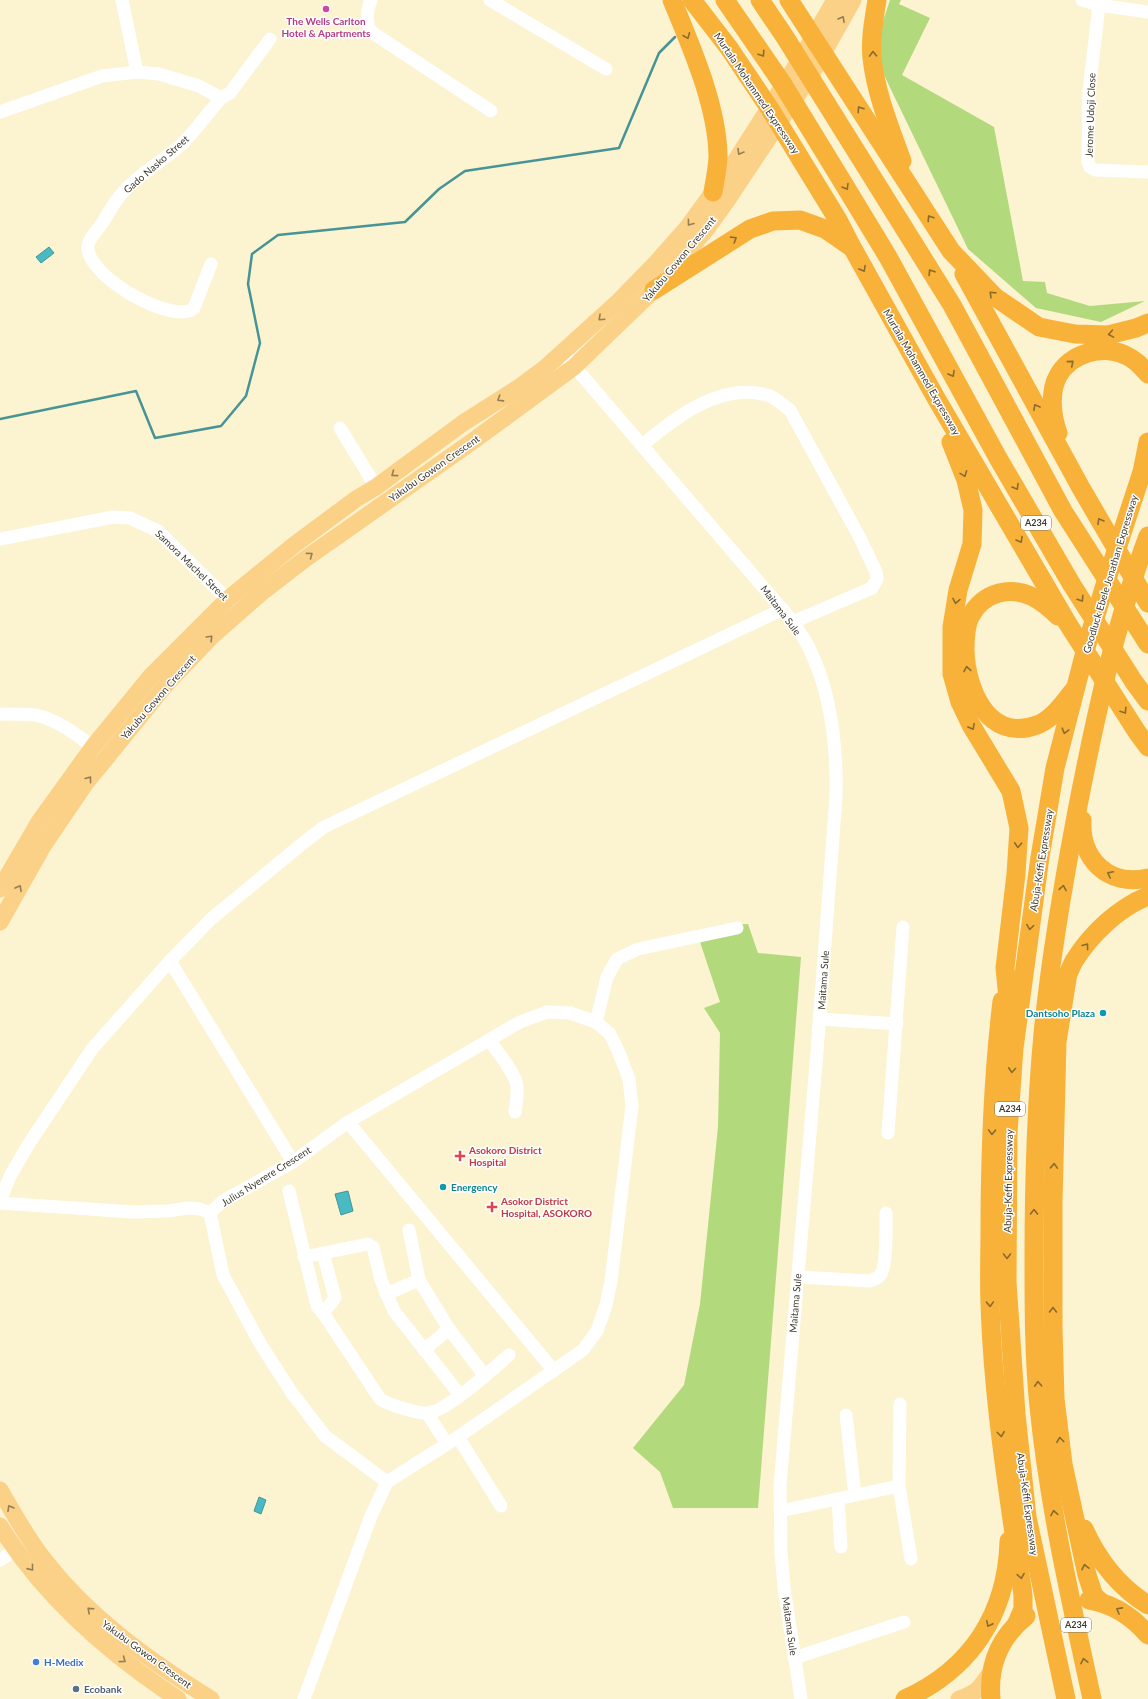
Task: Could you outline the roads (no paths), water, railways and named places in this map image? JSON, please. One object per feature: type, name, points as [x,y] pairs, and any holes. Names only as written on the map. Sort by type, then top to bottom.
[{"type":"highway","points":[[672,0],[690,45],[709,102],[718,156],[713,192]]},
{"type":"highway","name":"Murtala Mohammed Expressway","points":[[692,0],[729,48],[770,109],[838,220],[852,248],[936,398],[1068,624],[1148,747]]},
{"type":"highway","points":[[725,0],[782,83],[809,127],[838,220]]},
{"type":"highway","points":[[760,0],[785,37]]},
{"type":"highway","points":[[770,0],[785,37]]},
{"type":"highway","points":[[789,0],[951,251],[1081,488],[1148,602]]},
{"type":"highway","points":[[877,0],[874,18],[872,57],[876,80],[909,186]]},
{"type":"highway","name":"A234","points":[[785,37],[952,305],[1063,511],[1148,644]]},
{"type":"highway","name":"A234","points":[[809,127],[896,270],[998,458],[1072,585],[1134,682],[1148,701]]},
{"type":"highway","points":[[654,290],[750,229],[774,221],[800,220],[825,229],[852,248]]},
{"type":"highway","points":[[951,251],[995,297],[1039,327],[1075,334],[1108,335],[1136,328],[1148,323]]},
{"type":"highway","points":[[1081,488],[1053,419],[1053,395],[1057,377],[1070,362],[1086,352],[1105,350],[1124,354],[1140,364],[1148,374]]},
{"type":"highway","points":[[936,398],[966,480],[973,510],[972,544],[958,590],[952,628],[952,674],[960,702],[971,726],[1011,791],[1019,828],[1016,874],[1005,968],[1009,1015],[1014,1048]]},
{"type":"highway","name":"Goodluck Ebele Jonathan Expressway","points":[[1082,666],[1104,585],[1145,468],[1148,442]]},
{"type":"highway","name":"A234","points":[[1092,1699],[1060,1551],[1040,1412],[1035,1326],[1034,1226],[1036,1154],[1058,981],[1065,872],[1083,776],[1100,700],[1122,614],[1145,544]]},
{"type":"highway","points":[[1068,624],[1042,601],[1030,594],[1018,591],[992,595],[980,603],[969,617],[965,634],[965,657],[975,697],[984,712],[997,724],[1024,728],[1038,725],[1057,711],[1077,687]]},
{"type":"highway","name":"Abuja-Keffi Expressway","points":[[1066,1699],[1027,1516],[1016,1414],[1007,1282],[1008,1133],[1014,1048],[1040,857],[1055,768],[1082,666]]},
{"type":"highway","points":[[1083,776],[1081,828],[1084,845],[1091,860],[1103,871],[1118,878],[1135,880],[1148,878]]},
{"type":"highway","points":[[1100,1602],[1094,1596],[1087,1575],[1063,1464],[1055,1399],[1050,1038],[1058,981],[1092,938],[1117,913],[1136,901],[1148,896]]},
{"type":"highway","name":"Abuja-Keffi Expressway","points":[[1005,968],[996,1053],[990,1188],[990,1304],[998,1409],[1010,1504],[1024,1595],[1023,1609],[1017,1623]]},
{"type":"highway","points":[[996,1053],[1023,980]]},
{"type":"highway","points":[[1063,1464],[1079,1517],[1096,1554],[1111,1573],[1148,1605]]},
{"type":"highway","points":[[905,1699],[923,1691],[958,1666],[986,1630],[999,1600],[1004,1580],[1008,1551],[1010,1504]]},
{"type":"highway","points":[[991,1699],[991,1672],[1000,1645],[1017,1623],[1029,1614],[1056,1602],[1086,1599],[1100,1602],[1127,1615],[1139,1624],[1148,1635]]},
{"type":"main road","name":"Yakubu Gowon Crescent","points":[[0,889],[39,822],[93,746],[151,676],[228,599],[294,545],[356,499],[376,487],[463,423],[518,388],[545,368],[614,305],[656,263],[687,228],[713,192],[762,120],[835,0]]},
{"type":"main road","name":"Yakubu Gowon Crescent","points":[[0,922],[43,846],[64,813],[106,757],[168,682],[212,636],[311,554],[473,441],[574,367],[654,290],[705,231],[812,73],[853,0]]},
{"type":"main road","name":"Yakubu Gowon Crescent","points":[[0,1490],[26,1534],[66,1586],[105,1623],[146,1656],[211,1699]]},
{"type":"main road","name":"Yakubu Gowon Crescent","points":[[6,1538],[74,1617],[95,1637],[150,1681],[178,1699]]},
{"type":"main road","points":[[959,1699],[980,1689],[991,1672]]},
{"type":"street","points":[[122,0],[137,72]]},
{"type":"street","points":[[371,0],[367,11],[366,22],[370,31],[491,111]]},
{"type":"street","points":[[490,0],[606,69]]},
{"type":"street","points":[[1082,0],[1099,5],[1148,12]]},
{"type":"street","name":"Jerome Udoji Close","points":[[1099,5],[1089,91],[1088,162],[1090,167],[1095,170],[1148,172]]},
{"type":"street","name":"Gado Nasko Street","points":[[211,264],[194,308],[186,313],[168,310],[144,302],[120,287],[94,264],[90,258],[89,243],[120,196],[137,179],[182,143],[222,98],[230,93],[270,39]]},
{"type":"street","points":[[0,112],[102,76],[137,72],[165,76],[199,86],[222,98]]},
{"type":"street","name":"Maitama Sule","points":[[562,352],[793,622],[809,648],[820,676],[835,736],[837,763],[836,796],[820,1019],[780,1486],[781,1553],[784,1587],[801,1699]]},
{"type":"street","points":[[642,445],[661,429],[702,402],[722,395],[757,393],[771,396],[790,410],[860,538],[876,572],[877,579],[872,588],[793,622]]},
{"type":"street","points":[[340,428],[376,487]]},
{"type":"street","name":"Samora Machel Street","points":[[0,539],[113,517],[130,518],[158,531],[240,612]]},
{"type":"street","points":[[387,1482],[325,1436],[288,1387],[261,1345],[223,1275],[210,1213],[200,1209],[188,1208],[168,1211],[133,1212],[0,1203],[10,1176],[77,1069],[92,1049],[170,961],[211,919],[324,827],[783,609]]},
{"type":"street","points":[[0,714],[24,714],[49,720],[93,746],[106,757]]},
{"type":"street","points":[[888,1133],[904,927]]},
{"type":"street","points":[[304,1699],[371,1516],[387,1482],[554,1371],[583,1350],[597,1331],[612,1281],[632,1106],[628,1079],[619,1053],[610,1034],[596,1022],[607,977],[617,959],[638,949],[737,928]]},
{"type":"street","points":[[170,961],[293,1162]]},
{"type":"street","name":"Julius Nyerere Crescent","points":[[210,1213],[223,1201],[293,1162],[348,1122],[520,1022],[547,1012],[570,1013],[596,1022]]},
{"type":"street","points":[[820,1019],[897,1024]]},
{"type":"street","points":[[489,1040],[514,1076],[518,1096],[515,1112]]},
{"type":"street","points":[[348,1122],[554,1371]]},
{"type":"street","points":[[289,1191],[317,1306],[380,1399],[386,1403],[427,1413],[436,1411],[460,1396],[486,1376],[509,1355]]},
{"type":"street","points":[[798,1277],[870,1281],[877,1278],[881,1275],[884,1263],[886,1213]]},
{"type":"street","points":[[408,1230],[419,1280],[449,1329],[486,1376]]},
{"type":"street","points":[[304,1257],[368,1244],[373,1247],[386,1294],[394,1311],[460,1396]]},
{"type":"street","points":[[323,1253],[335,1298],[323,1313]]},
{"type":"street","points":[[386,1294],[419,1280]]},
{"type":"street","points":[[424,1350],[449,1329]]},
{"type":"street","points":[[900,1404],[899,1486],[911,1559]]},
{"type":"street","points":[[427,1413],[452,1440],[501,1506]]},
{"type":"street","points":[[846,1415],[855,1495]]},
{"type":"street","points":[[780,1511],[899,1486]]},
{"type":"street","points":[[838,1499],[841,1547]]},
{"type":"street","points":[[0,1560],[6,1538],[26,1534]]},
{"type":"street","points":[[794,1658],[904,1622]]},
{"type":"water","points":[[49,247],[54,253],[41,263],[36,257]]},
{"type":"water","points":[[348,1191],[353,1211],[341,1215],[335,1194]]},
{"type":"water","points":[[259,1497],[266,1500],[261,1514],[254,1511]]},
{"type":"waterway","points":[[0,419],[136,391],[155,438],[221,426],[246,396],[260,343],[248,284],[252,254],[278,235],[405,222],[439,189],[465,171],[619,148],[659,53],[675,37]]},
{"type":"place","name":"The Wells Carlton Hotel & Apartments","points":[[326,9]]},
{"type":"place","name":"Dantsoho Plaza","points":[[1103,1013]]},
{"type":"place","name":"Asokoro District Hospital","points":[[460,1156]]},
{"type":"place","name":"Energency","points":[[443,1187]]},
{"type":"place","name":"Asokor District Hospital, ASOKORO","points":[[492,1207]]},
{"type":"place","name":"H-Medix","points":[[36,1662]]},
{"type":"place","name":"Ecobank","points":[[76,1689]]}]
